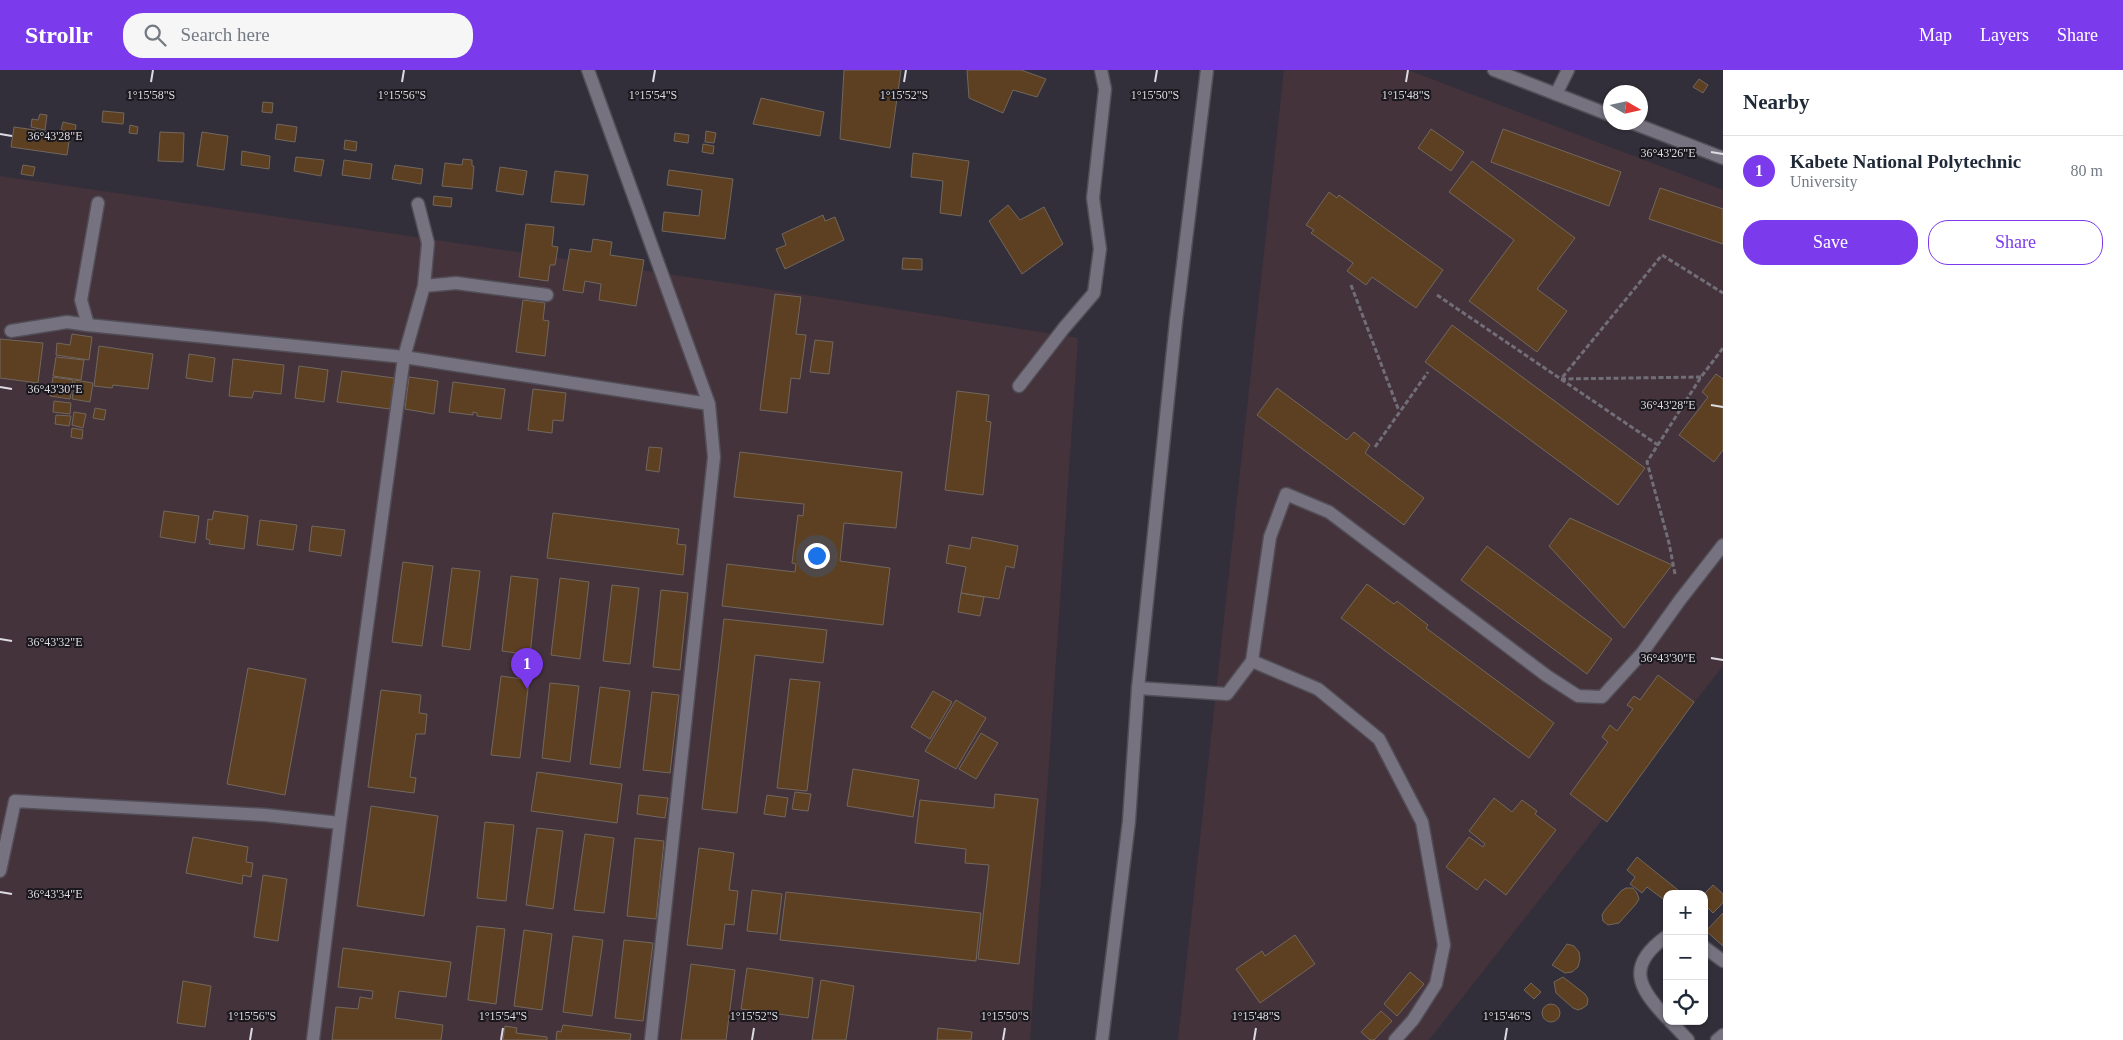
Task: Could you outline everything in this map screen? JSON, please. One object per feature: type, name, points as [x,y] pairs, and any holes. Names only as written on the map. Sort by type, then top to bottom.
[{"type":"street","points":[[588,70],[709,404],[714,457],[652,1040]]},
{"type":"street","points":[[1019,386],[1064,328],[1094,294],[1100,249],[1093,198],[1105,89],[1101,70]]},
{"type":"street","points":[[1102,1040],[1129,821],[1138,688],[1175,330],[1207,70]]},
{"type":"street","points":[[1494,70],[1603,112]]},
{"type":"street","points":[[1556,94],[1568,70]]},
{"type":"street","points":[[1648,129],[1723,158]]},
{"type":"street","points":[[88,325],[82,300],[98,203]]},
{"type":"street","points":[[313,1040],[340,823],[404,358],[424,286],[428,243],[418,204]]},
{"type":"street","points":[[424,286],[456,282],[547,295]]},
{"type":"street","points":[[11,331],[67,322],[404,358],[709,404]]},
{"type":"street","points":[[1138,688],[1228,694],[1252,661],[1270,537],[1286,494],[1329,512],[1547,676],[1578,696],[1602,697],[1642,653],[1723,545]]},
{"type":"street","points":[[1252,661],[1318,689],[1379,739],[1422,822],[1444,944],[1436,984],[1413,1020],[1395,1040]]},
{"type":"street","points":[[0,871],[2,846],[15,801],[265,815],[340,823]]},
{"type":"street","points":[[1663,939],[1652,947],[1641,964],[1640,982],[1647,998],[1663,1014]]},
{"type":"street","points":[[1708,950],[1723,961]]},
{"type":"street","points":[[1674,1025],[1688,1040]]},
{"type":"street","points":[[1717,1040],[1723,1034]]},
{"type":"path","points":[[1561,379],[1662,255],[1723,293]]},
{"type":"path","points":[[1351,285],[1399,411]]},
{"type":"path","points":[[1437,295],[1658,445]]},
{"type":"path","points":[[1680,600],[1669,543],[1647,462],[1700,377],[1723,348]]},
{"type":"path","points":[[1375,447],[1428,372]]},
{"type":"path","points":[[1561,379],[1700,377]]},
{"type":"shaded area","points":[[1284,70],[1408,70],[1723,190],[1723,666],[1429,1040],[1178,1040]]},
{"type":"shaded area","points":[[0,176],[749,286],[1078,338],[1030,1040],[0,1040]]},
{"type":"building","points":[[844,70],[901,70],[890,148],[840,139]]},
{"type":"building","points":[[967,70],[1021,70],[1046,79],[1037,97],[1013,90],[1003,113],[969,98]]},
{"type":"building","points":[[1699,79],[1708,85],[1703,93],[1693,87]]},
{"type":"building","points":[[761,98],[824,112],[820,136],[753,124]]},
{"type":"building","points":[[263,102],[273,103],[272,113],[262,112]]},
{"type":"building","points":[[103,111],[124,113],[123,124],[102,122]]},
{"type":"building","points":[[40,114],[47,115],[45,130],[31,127],[32,119],[38,120]]},
{"type":"building","points":[[63,122],[76,125],[75,133],[61,130]]},
{"type":"building","points":[[277,124],[297,127],[295,142],[275,139]]},
{"type":"building","points":[[130,125],[138,127],[137,134],[129,133]]},
{"type":"building","points":[[14,127],[70,135],[67,155],[11,147]]},
{"type":"building","points":[[1431,129],[1464,152],[1451,171],[1418,148]]},
{"type":"building","points":[[1503,129],[1621,172],[1609,206],[1491,162]]},
{"type":"building","points":[[706,131],[716,133],[714,143],[705,142]]},
{"type":"building","points":[[160,132],[184,133],[183,162],[158,161]]},
{"type":"building","points":[[202,132],[228,136],[224,170],[197,166]]},
{"type":"building","points":[[675,133],[689,135],[688,143],[674,141]]},
{"type":"building","points":[[345,140],[357,142],[356,151],[344,149]]},
{"type":"building","points":[[703,144],[714,146],[713,154],[702,152]]},
{"type":"building","points":[[242,151],[270,156],[269,169],[241,165]]},
{"type":"building","points":[[913,153],[969,161],[961,216],[940,213],[943,181],[911,177]]},
{"type":"building","points":[[296,157],[324,160],[321,176],[294,171]]},
{"type":"building","points":[[463,159],[472,160],[472,166],[474,166],[472,189],[442,186],[445,163],[462,165]]},
{"type":"building","points":[[344,160],[372,164],[370,179],[342,175]]},
{"type":"building","points":[[1472,161],[1575,238],[1537,289],[1567,311],[1537,352],[1469,301],[1514,240],[1449,192]]},
{"type":"building","points":[[23,165],[35,167],[33,176],[21,174]]},
{"type":"building","points":[[395,165],[423,169],[421,184],[392,179]]},
{"type":"building","points":[[500,167],[527,171],[523,195],[496,191]]},
{"type":"building","points":[[669,170],[733,179],[725,239],[662,231],[664,212],[699,216],[702,190],[667,185]]},
{"type":"building","points":[[555,171],[588,175],[584,205],[551,202]]},
{"type":"building","points":[[1660,188],[1723,209],[1723,244],[1649,219]]},
{"type":"building","points":[[1329,192],[1337,198],[1339,195],[1443,270],[1416,308],[1372,277],[1366,285],[1347,271],[1353,263],[1311,233],[1314,230],[1306,225]]},
{"type":"building","points":[[434,196],[452,198],[451,207],[433,205]]},
{"type":"building","points":[[1008,205],[1020,220],[1044,207],[1063,244],[1022,274],[989,221]]},
{"type":"building","points":[[823,215],[825,221],[835,217],[844,240],[785,269],[776,249],[786,245],[782,234]]},
{"type":"building","points":[[526,224],[554,227],[552,246],[558,247],[555,265],[550,265],[548,281],[519,277]]},
{"type":"building","points":[[593,239],[612,242],[610,255],[644,260],[636,306],[599,300],[601,284],[585,281],[583,293],[563,290],[570,249],[591,252]]},
{"type":"building","points":[[903,258],[922,259],[922,270],[902,269]]},
{"type":"building","points":[[775,294],[801,297],[796,334],[806,335],[800,379],[791,378],[787,413],[760,410]]},
{"type":"building","points":[[523,300],[545,303],[543,320],[549,321],[545,356],[516,352]]},
{"type":"building","points":[[1452,325],[1645,468],[1618,505],[1425,362]]},
{"type":"building","points":[[72,334],[92,337],[89,360],[56,355],[57,343],[70,345]]},
{"type":"building","points":[[0,339],[43,343],[38,383],[0,378]]},
{"type":"building","points":[[815,340],[833,342],[829,374],[810,372]]},
{"type":"building","points":[[99,346],[153,354],[148,389],[113,385],[112,388],[94,386]]},
{"type":"building","points":[[189,354],[215,358],[212,382],[186,378]]},
{"type":"building","points":[[56,357],[84,360],[81,380],[53,376]]},
{"type":"building","points":[[233,359],[284,365],[281,394],[254,391],[252,398],[229,396]]},
{"type":"building","points":[[299,366],[328,370],[324,402],[295,398]]},
{"type":"building","points":[[342,371],[394,378],[390,409],[337,402]]},
{"type":"building","points":[[1716,374],[1723,379],[1723,450],[1714,462],[1679,435],[1708,397],[1702,392]]},
{"type":"building","points":[[53,377],[73,380],[70,399],[50,396]]},
{"type":"building","points":[[409,377],[438,381],[434,414],[405,409]]},
{"type":"building","points":[[75,380],[93,383],[90,402],[72,399]]},
{"type":"building","points":[[453,382],[505,389],[501,419],[477,416],[477,413],[473,412],[473,415],[449,412]]},
{"type":"building","points":[[1277,388],[1347,440],[1354,432],[1370,445],[1365,453],[1424,498],[1404,525],[1257,415]]},
{"type":"building","points":[[533,389],[566,393],[563,421],[553,420],[552,433],[528,430]]},
{"type":"building","points":[[957,391],[989,395],[986,421],[991,422],[983,495],[945,490]]},
{"type":"building","points":[[54,401],[71,403],[70,414],[53,412]]},
{"type":"building","points":[[95,408],[106,410],[104,420],[93,418]]},
{"type":"building","points":[[74,412],[86,414],[83,428],[72,425]]},
{"type":"building","points":[[56,415],[71,416],[69,426],[55,424]]},
{"type":"building","points":[[72,428],[83,430],[82,439],[71,437]]},
{"type":"building","points":[[649,447],[662,448],[659,472],[646,470]]},
{"type":"building","points":[[740,452],[902,472],[896,528],[844,523],[840,561],[890,568],[883,625],[722,606],[727,564],[795,572],[796,564],[792,563],[798,515],[803,516],[804,504],[734,497]]},
{"type":"building","points":[[164,511],[199,516],[195,543],[160,537]]},
{"type":"building","points":[[214,511],[248,516],[244,549],[209,544],[210,540],[206,539],[208,519],[212,520]]},
{"type":"building","points":[[553,513],[679,529],[677,544],[686,545],[683,575],[547,558]]},
{"type":"building","points":[[1570,518],[1672,565],[1624,628],[1549,546]]},
{"type":"building","points":[[260,520],[297,525],[293,550],[257,545]]},
{"type":"building","points":[[312,526],[345,530],[341,556],[309,551]]},
{"type":"building","points":[[972,537],[1018,546],[1014,568],[1006,566],[999,599],[961,593],[966,567],[946,563],[949,545],[970,549]]},
{"type":"building","points":[[1487,546],[1612,639],[1587,674],[1461,580]]},
{"type":"building","points":[[403,562],[433,566],[422,646],[392,642]]},
{"type":"building","points":[[452,568],[480,571],[470,650],[442,646]]},
{"type":"building","points":[[511,576],[538,579],[530,655],[502,651]]},
{"type":"building","points":[[560,578],[589,582],[580,659],[551,655]]},
{"type":"building","points":[[1367,584],[1394,604],[1397,601],[1428,625],[1426,628],[1554,723],[1529,758],[1341,618]]},
{"type":"building","points":[[612,585],[639,588],[630,664],[603,661]]},
{"type":"building","points":[[661,590],[688,593],[680,670],[653,667]]},
{"type":"building","points":[[961,593],[984,597],[980,616],[958,612]]},
{"type":"building","points":[[724,619],[827,630],[823,663],[755,655],[737,813],[702,809]]},
{"type":"building","points":[[248,668],[306,679],[285,795],[227,784]]},
{"type":"building","points":[[1658,675],[1694,702],[1607,822],[1570,794],[1608,742],[1602,737],[1610,725],[1617,731],[1633,709],[1627,705],[1634,696],[1640,700]]},
{"type":"building","points":[[501,676],[529,680],[520,758],[491,755]]},
{"type":"building","points":[[790,679],[820,682],[807,791],[777,788]]},
{"type":"building","points":[[550,683],[579,686],[570,762],[542,758]]},
{"type":"building","points":[[600,687],[630,691],[620,768],[590,764]]},
{"type":"building","points":[[381,690],[421,695],[419,713],[427,714],[425,734],[416,734],[410,777],[416,778],[414,793],[368,787]]},
{"type":"building","points":[[933,691],[952,702],[930,739],[911,727]]},
{"type":"building","points":[[652,692],[679,695],[670,773],[643,770]]},
{"type":"building","points":[[956,700],[986,718],[956,769],[925,751]]},
{"type":"building","points":[[981,733],[998,743],[976,779],[959,769]]},
{"type":"building","points":[[853,769],[919,780],[913,817],[847,806]]},
{"type":"building","points":[[537,772],[622,784],[617,823],[531,811]]},
{"type":"building","points":[[795,792],[811,794],[808,811],[792,809]]},
{"type":"building","points":[[995,794],[1038,799],[1019,964],[978,959],[989,865],[965,863],[966,849],[915,843],[920,800],[994,808]]},
{"type":"building","points":[[639,795],[668,798],[665,818],[637,814]]},
{"type":"building","points":[[767,795],[788,798],[785,817],[764,814]]},
{"type":"building","points":[[1494,798],[1512,812],[1522,800],[1537,811],[1535,814],[1556,830],[1506,895],[1485,879],[1477,890],[1446,867],[1469,837],[1483,847],[1485,844],[1469,831]]},
{"type":"building","points":[[371,806],[438,816],[424,916],[357,906]]},
{"type":"building","points":[[485,822],[514,825],[506,901],[477,898]]},
{"type":"building","points":[[537,828],[563,831],[553,909],[526,905]]},
{"type":"building","points":[[585,834],[614,838],[604,913],[574,910]]},
{"type":"building","points":[[193,837],[248,847],[246,862],[253,863],[251,877],[243,875],[242,884],[186,873]]},
{"type":"building","points":[[635,838],[664,841],[656,919],[627,916]]},
{"type":"building","points":[[699,848],[734,853],[729,890],[738,891],[734,925],[725,924],[722,949],[687,945]]},
{"type":"building","points":[[1637,857],[1678,890],[1663,890],[1663,899],[1647,887],[1642,893],[1630,884],[1635,877],[1627,870]]},
{"type":"building","points":[[263,875],[287,879],[278,941],[254,937]]},
{"type":"building","points":[[1713,885],[1723,894],[1723,903],[1713,913],[1708,908],[1708,890]]},
{"type":"building","points":[[1626,888],[1633,888],[1639,899],[1619,923],[1608,925],[1603,921],[1602,915],[1621,891]]},
{"type":"building","points":[[752,890],[782,894],[777,934],[747,931]]},
{"type":"building","points":[[786,892],[981,913],[976,961],[780,940]]},
{"type":"building","points":[[1723,913],[1723,946],[1708,933],[1708,929]]},
{"type":"building","points":[[477,926],[505,929],[496,1004],[468,1000]]},
{"type":"building","points":[[524,930],[552,934],[542,1010],[514,1006]]},
{"type":"building","points":[[1295,935],[1315,964],[1260,1003],[1236,969],[1262,951],[1265,956]]},
{"type":"building","points":[[573,936],[603,940],[592,1016],[563,1012]]},
{"type":"building","points":[[624,940],[653,943],[643,1021],[615,1018]]},
{"type":"building","points":[[1567,944],[1574,946],[1579,952],[1580,959],[1578,967],[1572,972],[1565,973],[1552,965]]},
{"type":"building","points":[[343,948],[451,962],[446,997],[399,991],[395,1018],[443,1025],[441,1040],[332,1040],[336,1007],[358,1009],[360,997],[372,999],[373,991],[338,987]]},
{"type":"building","points":[[691,964],[735,970],[726,1040],[681,1040]]},
{"type":"building","points":[[747,968],[813,978],[808,1018],[741,1009]]},
{"type":"building","points":[[1410,972],[1424,984],[1397,1016],[1384,1004]]},
{"type":"building","points":[[1563,977],[1585,994],[1588,999],[1587,1005],[1583,1008],[1578,1010],[1573,1008],[1556,993],[1554,982]]},
{"type":"building","points":[[821,980],[854,986],[846,1040],[812,1040]]},
{"type":"building","points":[[183,981],[211,986],[205,1027],[177,1023]]},
{"type":"building","points":[[1531,983],[1541,992],[1534,999],[1524,990]]},
{"type":"building","points":[[1547,1004],[1555,1004],[1560,1009],[1558,1020],[1547,1022],[1542,1017],[1542,1009]]},
{"type":"building","points":[[1381,1011],[1392,1021],[1374,1040],[1370,1040],[1361,1032]]},
{"type":"building","points":[[563,1025],[631,1034],[630,1040],[556,1040],[557,1031],[561,1032]]},
{"type":"building","points":[[505,1026],[517,1028],[516,1033],[547,1037],[547,1040],[503,1040]]},
{"type":"building","points":[[938,1028],[972,1032],[971,1040],[937,1040]]},
{"type":"place","name":"Kabete National Polytechnic","points":[[527,689]]}]
